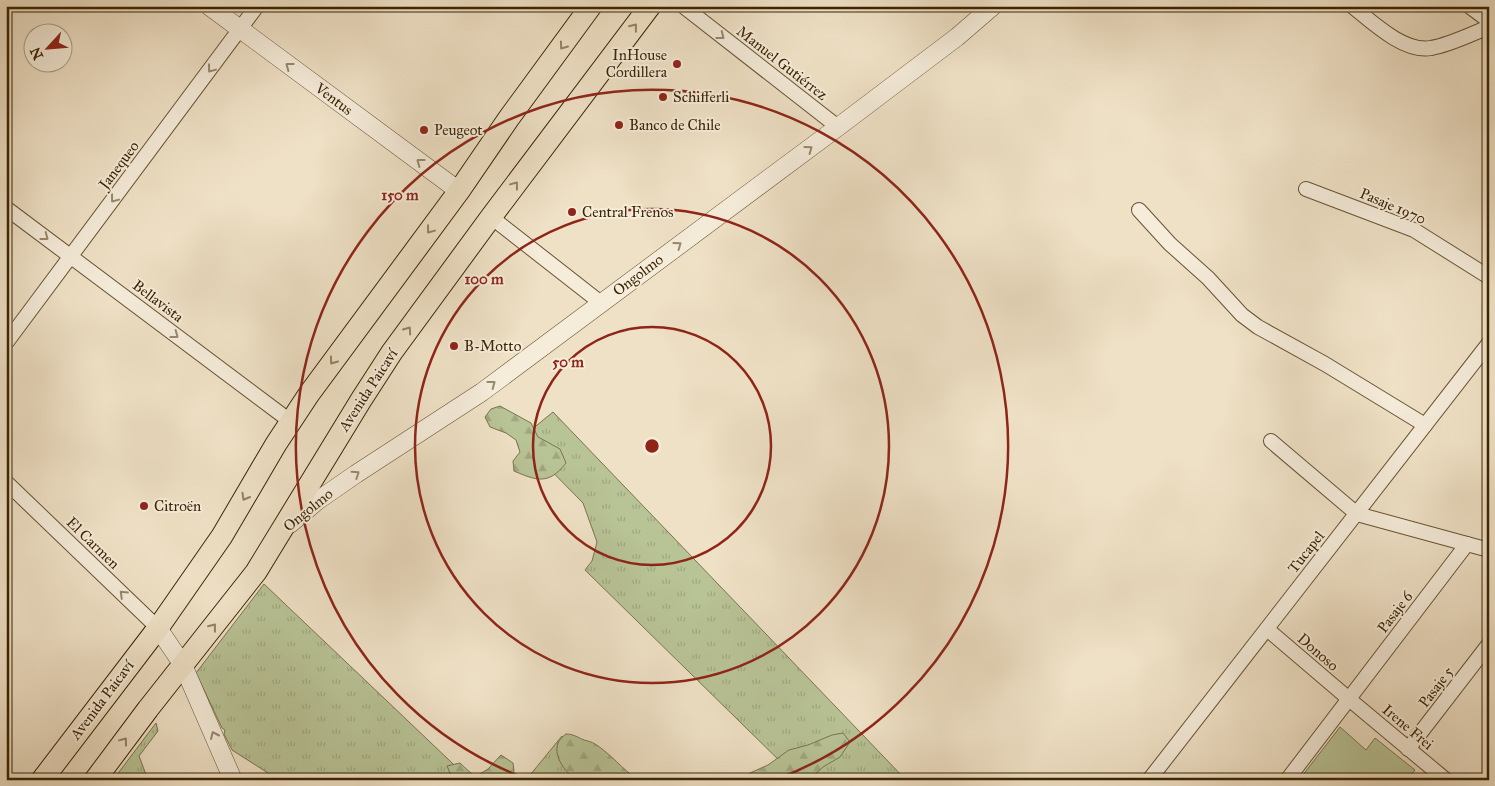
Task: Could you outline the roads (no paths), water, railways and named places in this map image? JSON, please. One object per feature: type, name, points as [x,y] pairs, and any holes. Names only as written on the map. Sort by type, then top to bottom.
[{"type":"main road","name":"Avenida Paicaví","points":[[42,780],[158,628],[222,536],[290,421],[362,320],[459,191],[509,118],[591,6]]},
{"type":"main road","name":"Avenida Paicaví","points":[[94,780],[252,577],[376,376],[491,216],[650,6]]},
{"type":"street","name":"Ventus","points":[[209,6],[459,191]]},
{"type":"street","name":"Janequeo","points":[[6,343],[258,6]]},
{"type":"street","name":"Manuel Gutiérrez","points":[[683,6],[838,127]]},
{"type":"street","name":"Ongolmo","points":[[277,536],[317,501],[378,459],[466,404],[958,37],[993,6]]},
{"type":"street","points":[[1352,6],[1398,41],[1415,48],[1423,49],[1438,46],[1489,27]]},
{"type":"street","points":[[1469,6],[1489,21]]},
{"type":"street","name":"Pasaje 1970","points":[[1306,190],[1414,230],[1489,277]]},
{"type":"street","name":"Bellavista","points":[[6,208],[290,421]]},
{"type":"street","points":[[1139,210],[1170,244],[1208,278],[1242,315],[1258,327],[1325,364],[1425,425]]},
{"type":"street","points":[[491,216],[601,303]]},
{"type":"street","name":"Tucapel","points":[[1148,780],[1489,343]]},
{"type":"street","points":[[1271,440],[1357,514],[1489,550]]},
{"type":"street","name":"El Carmen","points":[[6,482],[158,628]]},
{"type":"street","name":"Pasaje 6","points":[[1287,780],[1467,544]]},
{"type":"street","points":[[158,628],[183,665],[234,780]]},
{"type":"street","name":"Donoso","points":[[1267,629],[1349,699]]},
{"type":"street","name":"Pasaje 5","points":[[1408,749],[1489,644]]},
{"type":"street","name":"Irene Frei","points":[[1349,699],[1446,780]]},
{"type":"place","name":"InHouse Cordillera","points":[[677,64]]},
{"type":"place","name":"Schifferli","points":[[663,97]]},
{"type":"place","name":"Banco de Chile","points":[[619,125]]},
{"type":"place","name":"Peugeot","points":[[424,130]]},
{"type":"place","name":"Central Frenos","points":[[572,212]]},
{"type":"place","name":"B-Motto","points":[[454,346]]},
{"type":"place","name":"Citroën","points":[[144,506]]}]
